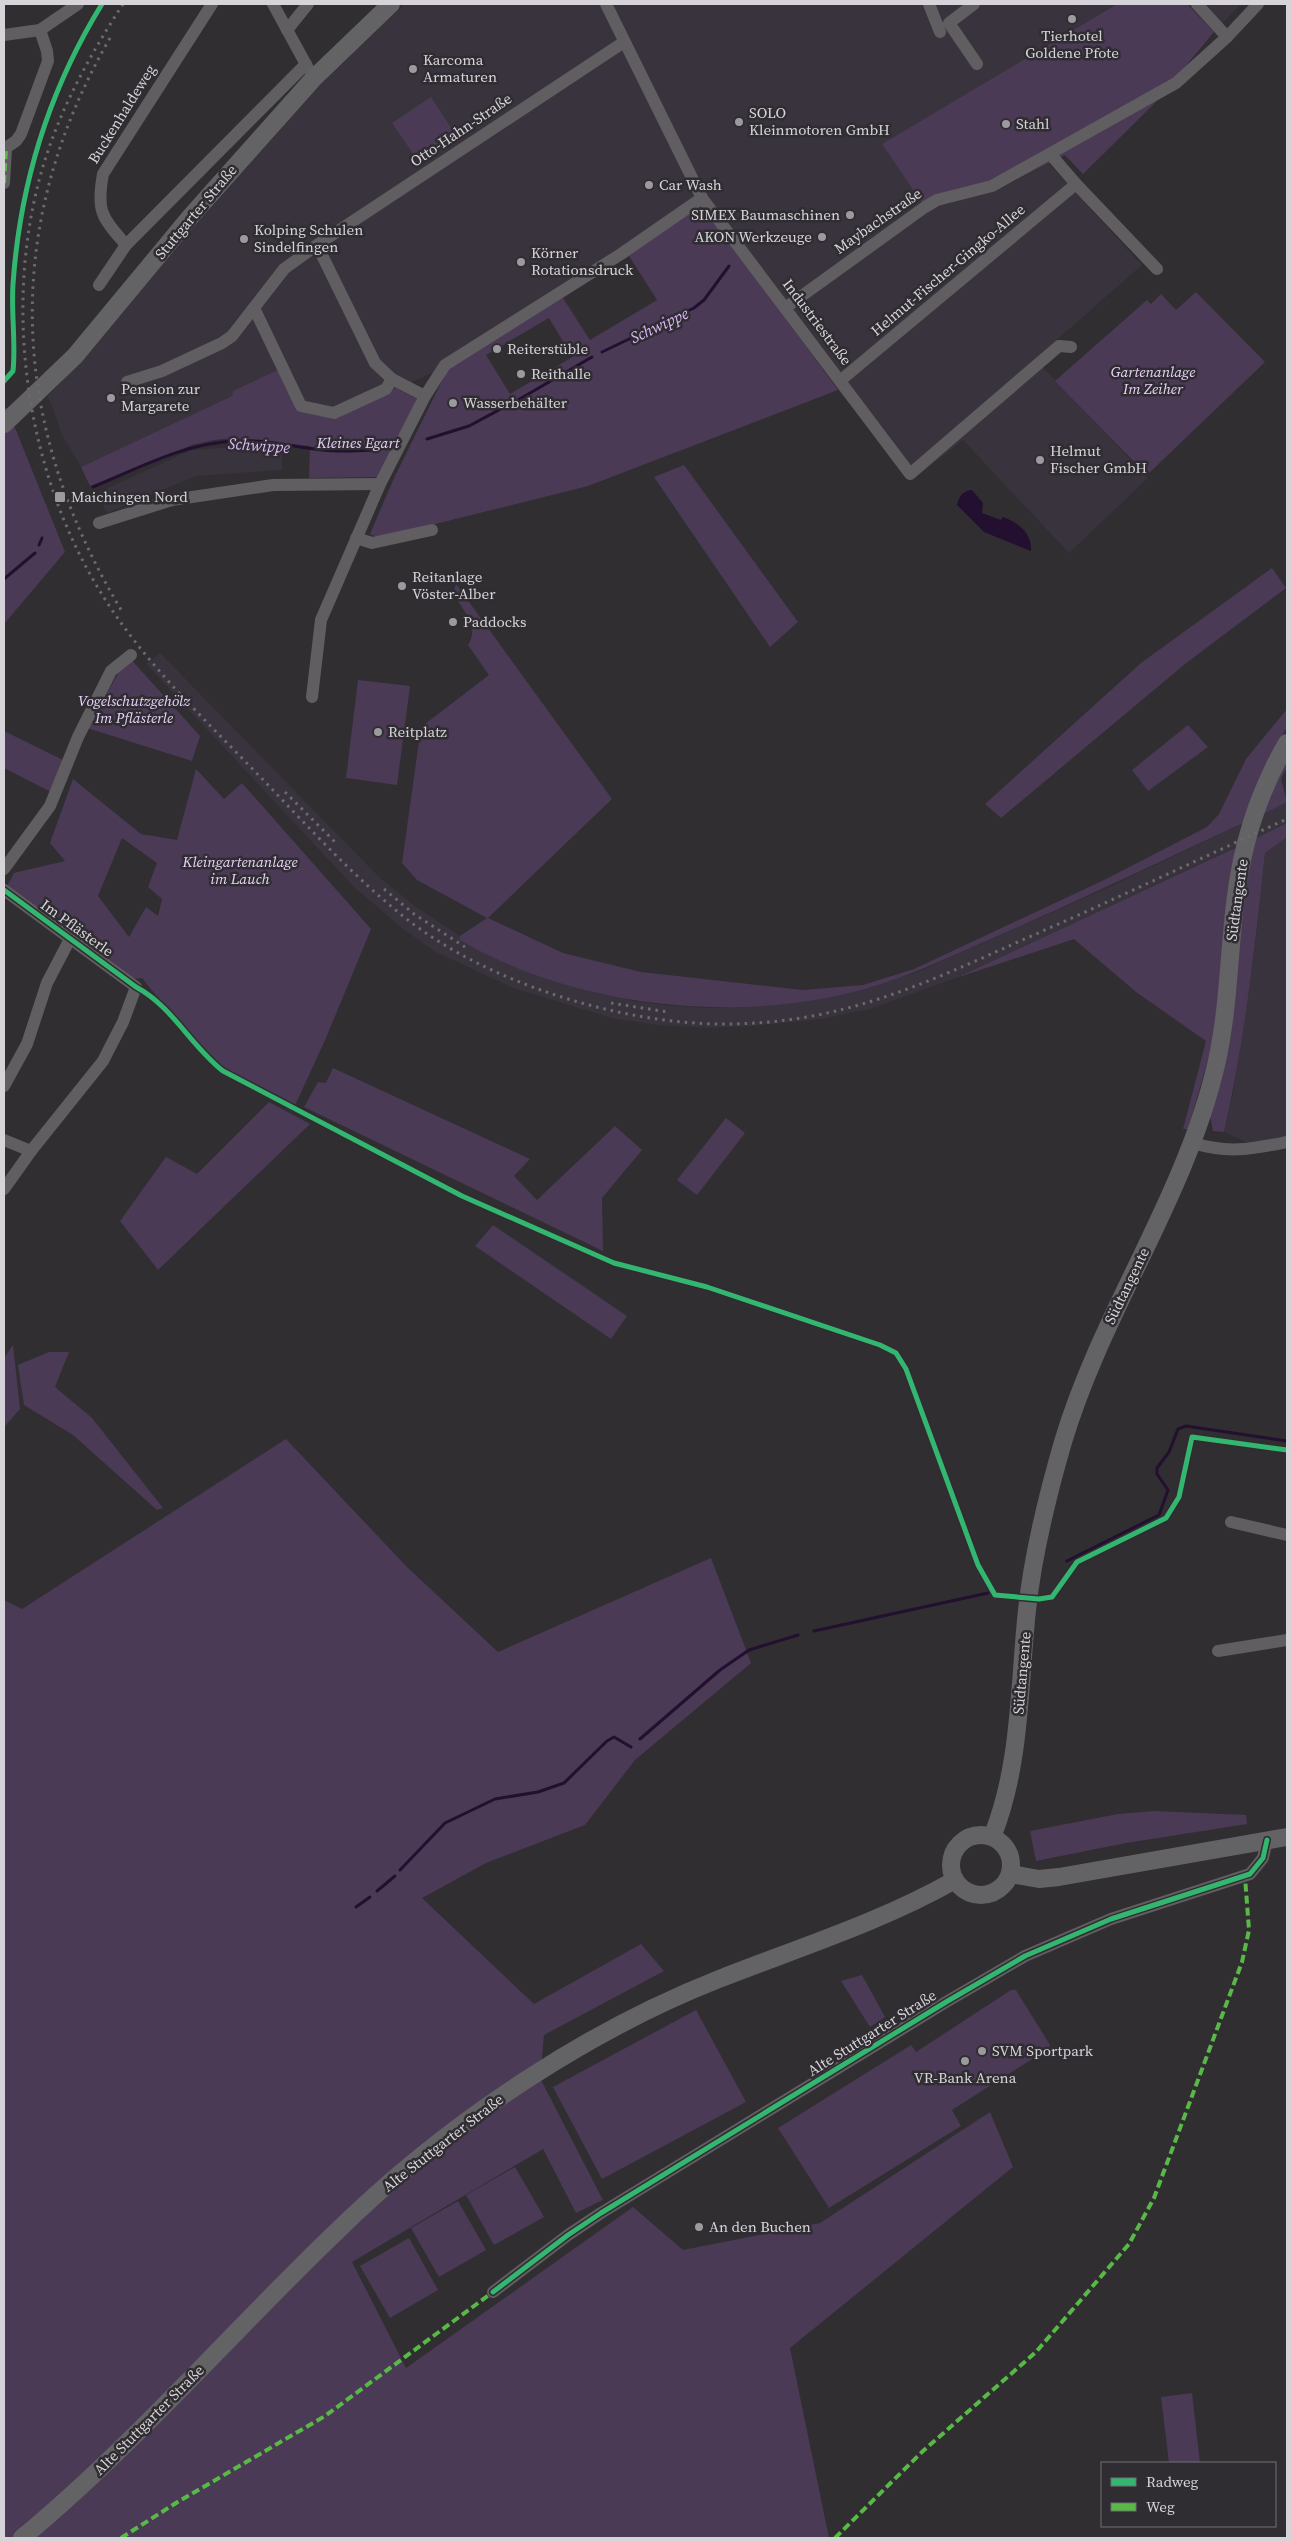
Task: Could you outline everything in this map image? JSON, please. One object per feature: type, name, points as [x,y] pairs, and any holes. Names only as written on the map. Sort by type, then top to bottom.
[{"type":"main road","name":"Stuttgarter Straße","points":[[4,424],[74,356],[310,71],[391,4]]},
{"type":"main road","name":"Südtangente","points":[[992,1837],[1001,1812],[1012,1762],[1030,1586],[1042,1524],[1064,1440],[1102,1338],[1162,1214],[1193,1143],[1211,1082],[1222,1033],[1232,927],[1245,844],[1259,800],[1287,743]]},
{"type":"main road","points":[[974,1836],[992,1837],[1007,1848],[1011,1856],[1011,1874],[999,1890],[984,1895],[970,1893],[955,1880],[951,1862],[958,1845],[974,1836]]},
{"type":"main road","points":[[1011,1874],[1038,1879],[1059,1877],[1136,1866],[1287,1837]]},
{"type":"main road","name":"Alte Stuttgarter Straße","points":[[22,2538],[120,2451],[334,2233],[409,2167],[489,2106],[571,2053],[665,2002],[894,1911],[955,1880]]},
{"type":"street","points":[[4,35],[40,30],[78,4]]},
{"type":"street","name":"Buckenhaldeweg","points":[[126,245],[105,221],[98,199],[103,174],[212,4]]},
{"type":"street","points":[[273,4],[310,71]]},
{"type":"street","points":[[287,30],[308,4]]},
{"type":"street","name":"Industriestraße","points":[[606,4],[702,198],[910,474],[1059,346],[1071,347]]},
{"type":"street","points":[[929,4],[940,32]]},
{"type":"street","points":[[974,4],[949,23],[977,64]]},
{"type":"street","points":[[1197,4],[1227,37]]},
{"type":"street","name":"Maybachstraße","points":[[785,308],[936,200],[992,186],[1176,83],[1227,37],[1258,4]]},
{"type":"street","points":[[4,183],[5,149],[21,134],[48,61],[47,51],[40,30]]},
{"type":"street","name":"Otto-Hahn-Straße","points":[[127,382],[162,370],[222,343],[232,336],[284,269],[317,245],[624,42]]},
{"type":"street","name":"Stuttgarter Straße","points":[[99,285],[126,245],[310,71]]},
{"type":"street","points":[[1052,154],[1076,184],[1157,268]]},
{"type":"street","name":"Helmut-Fischer-Gingko-Allee","points":[[841,380],[1076,184]]},
{"type":"street","points":[[312,697],[321,620],[380,484],[425,396],[445,365],[622,254],[702,198]]},
{"type":"street","points":[[317,245],[375,363],[392,380],[425,396]]},
{"type":"street","points":[[252,309],[256,312],[300,406],[334,413],[386,389],[392,380]]},
{"type":"street","points":[[99,522],[172,500],[273,485],[380,484]]},
{"type":"street","points":[[356,538],[372,543],[432,530]]},
{"type":"street","points":[[4,869],[50,806],[78,737],[111,671],[131,655]]},
{"type":"street","name":"Im Pflästerle","points":[[4,890],[136,987],[123,1022],[103,1061],[31,1151],[4,1189]]},
{"type":"street","points":[[4,1086],[27,1044],[47,983],[70,939]]},
{"type":"street","points":[[4,1140],[31,1151]]},
{"type":"street","points":[[1193,1143],[1216,1150],[1250,1149],[1287,1142]]},
{"type":"street","points":[[1231,1522],[1287,1535]]},
{"type":"street","points":[[1218,1651],[1287,1640]]},
{"type":"street","name":"Alte Stuttgarter Straße","points":[[493,2292],[568,2235],[601,2213],[946,2002],[1057,1940],[1111,1918],[1250,1874],[1263,1858],[1267,1840]]},
{"type":"shaded area","points":[[405,4],[1117,4],[882,144],[992,192],[1049,164],[1142,265],[1035,359],[1148,478],[1069,553],[963,440],[912,481],[838,390],[698,198],[450,365],[335,416],[234,391],[232,396],[81,467],[61,433],[52,405],[47,397],[96,345],[195,224],[320,85]]},
{"type":"shaded area","points":[[1187,4],[1241,4],[1214,32]]},
{"type":"shaded area","points":[[282,444],[282,470],[196,476],[107,513],[97,493],[191,450]]},
{"type":"shaded area","points":[[972,490],[983,503],[982,513],[1001,520],[1003,517],[1014,522],[1027,534],[1031,551],[984,532],[957,505],[962,494]]},
{"type":"shaded area","points":[[160,653],[379,877],[416,907],[460,936],[460,940],[632,1001],[708,1008],[787,1004],[863,990],[915,973],[1109,887],[1287,802],[1287,823],[956,978],[870,1009],[821,1019],[751,1026],[711,1028],[657,1025],[612,1018],[513,988],[436,952],[403,929],[354,887],[146,664]]},
{"type":"shaded area","points":[[1287,837],[1287,1146],[1261,1149],[1224,1132],[1233,1094],[1255,946],[1265,852]]},
{"type":"green space","points":[[1117,4],[1187,4],[1214,32],[1155,103],[1083,174],[1065,155],[992,192],[925,207],[882,144]]},
{"type":"green space","points":[[431,97],[457,137],[418,161],[392,123]]},
{"type":"green space","points":[[698,198],[838,390],[588,486],[379,538],[370,534],[394,478],[450,365]],"holes":[[[629,256],[657,300],[590,340],[563,298]],[[549,318],[567,348],[576,343],[581,352],[510,394],[486,355]]]},
{"type":"green space","name":"Gartenanlage Im Zeiher","points":[[1196,292],[1265,362],[1147,475],[1055,381],[1147,300],[1151,304],[1161,294],[1176,310]]},
{"type":"green space","name":"Kleines Egart","points":[[280,369],[299,409],[335,416],[396,388],[417,399],[380,477],[309,478],[310,446],[234,438],[192,445],[90,486],[81,467],[232,396],[233,391]]},
{"type":"green space","points":[[4,408],[7,408],[65,552],[4,624]]},
{"type":"green space","points":[[684,465],[798,622],[770,647],[654,477]]},
{"type":"green space","points":[[1272,568],[1286,588],[1185,664],[1001,818],[985,804],[1141,663]]},
{"type":"green space","points":[[456,584],[612,799],[488,918],[563,953],[641,972],[803,990],[863,985],[914,969],[1104,880],[1207,827],[1219,814],[1246,759],[1287,709],[1287,727],[1258,780],[1243,823],[1061,908],[917,971],[865,989],[816,1000],[764,1006],[711,1007],[657,1003],[604,994],[553,981],[505,963],[460,940],[460,936],[487,918],[417,880],[402,863],[421,727],[489,675],[468,645],[472,632],[471,625],[453,594]]},
{"type":"green space","name":"Vogelschutzgehölz Im Pflästerle","points":[[128,656],[200,736],[192,761],[87,728]]},
{"type":"green space","name":"Reitplatz","points":[[358,680],[410,686],[397,785],[346,778]]},
{"type":"green space","points":[[1188,725],[1208,747],[1148,791],[1132,770]]},
{"type":"green space","points":[[4,731],[65,761],[51,792],[4,768]]},
{"type":"green space","points":[[1287,754],[1287,767],[1281,779],[1287,802],[1259,816]]},
{"type":"green space","name":"Kleingartenanlage im Lauch","points":[[196,769],[224,799],[242,783],[371,929],[326,1038],[292,1112],[217,1070],[142,978],[129,979],[6,888],[14,873],[65,861],[50,843],[73,779],[141,834],[177,840]],"holes":[[[122,838],[157,863],[148,887],[162,899],[158,916],[146,907],[129,937],[98,896]]]},
{"type":"green space","points":[[1287,823],[1287,837],[1265,853],[1249,993],[1238,1063],[1224,1132],[1213,1131],[1210,1116],[1225,1061],[1250,841]]},
{"type":"green space","points":[[1235,848],[1224,960],[1211,1050],[1188,1129],[1183,1129],[1206,1041],[1136,992],[1074,939],[956,978]]},
{"type":"green space","points":[[333,1068],[530,1159],[514,1176],[537,1200],[615,1126],[642,1150],[602,1198],[603,1251],[304,1107],[318,1082],[326,1083]]},
{"type":"green space","points":[[269,1102],[310,1124],[158,1270],[120,1221],[166,1157],[197,1174]]},
{"type":"green space","points":[[726,1118],[745,1133],[697,1195],[677,1180]]},
{"type":"green space","points":[[493,1225],[627,1316],[611,1339],[475,1246]]},
{"type":"green space","points":[[13,1345],[20,1409],[4,1427],[4,1358]]},
{"type":"green space","points":[[49,1352],[69,1352],[55,1387],[92,1418],[163,1508],[157,1510],[73,1435],[24,1405],[18,1365]]},
{"type":"green space","points":[[286,1439],[407,1567],[498,1652],[711,1558],[751,1663],[635,1760],[585,1825],[486,1863],[422,1898],[534,2004],[641,1944],[664,1971],[544,2035],[540,2078],[603,2200],[576,2213],[543,2149],[352,2262],[406,2368],[633,2207],[683,2250],[820,2223],[990,2112],[1013,2167],[790,2348],[829,2538],[4,2538],[4,1600],[22,1609]]},
{"type":"green space","points":[[1154,1811],[1246,1815],[1247,1824],[1126,1843],[1036,1861],[1030,1831],[1118,1814]]},
{"type":"green space","points":[[862,1975],[885,2017],[870,2027],[841,1981]]},
{"type":"green space","points":[[1011,1990],[1016,1990],[1050,2045],[1048,2049],[952,2110],[961,2126],[829,2208],[778,2128],[911,2045],[916,2052]]},
{"type":"green space","points":[[696,2010],[746,2102],[602,2179],[553,2087]]},
{"type":"green space","points":[[515,2167],[544,2217],[494,2245],[466,2195]]},
{"type":"green space","points":[[458,2201],[486,2250],[439,2277],[411,2228]]},
{"type":"green space","points":[[409,2238],[438,2290],[390,2318],[360,2266]]},
{"type":"green space","points":[[1192,2393],[1200,2462],[1169,2462],[1161,2397]]},
{"type":"waterway","name":"Schwippe","points":[[602,352],[694,308],[704,300],[729,266]]},
{"type":"waterway","name":"Schwippe","points":[[518,400],[592,357]]},
{"type":"waterway","name":"Schwippe","points":[[427,439],[469,426],[512,403]]},
{"type":"waterway","name":"Schwippe","points":[[93,487],[180,451],[216,443],[257,441],[329,451],[373,450]]},
{"type":"waterway","name":"Schwippe","points":[[39,545],[42,538]]},
{"type":"waterway","name":"Schwippe","points":[[4,579],[35,553]]},
{"type":"waterway","points":[[1067,1561],[1159,1515],[1168,1490],[1157,1474],[1157,1468],[1169,1452],[1178,1429],[1186,1426],[1287,1441]]},
{"type":"waterway","points":[[814,1631],[988,1593]]},
{"type":"waterway","points":[[640,1739],[720,1670],[749,1650],[798,1635]]},
{"type":"waterway","points":[[400,1870],[445,1823],[495,1799],[538,1792],[564,1783],[607,1741],[614,1737],[631,1747]]},
{"type":"waterway","points":[[377,1891],[395,1876]]},
{"type":"waterway","points":[[356,1907],[370,1897]]},
{"type":"railway","points":[[123,4],[86,66],[55,131],[40,177],[29,229],[24,283],[24,338],[29,393],[40,447],[56,499],[77,549],[103,596],[139,647],[181,695],[354,873],[389,905],[440,943],[477,963],[556,995],[640,1016],[681,1022],[720,1024],[763,1022],[804,1017],[880,999],[953,971],[1287,819]]},
{"type":"railway","points":[[110,38],[74,110],[50,182],[36,254],[32,327],[40,399],[57,471],[85,542],[123,613]]},
{"type":"railway","points":[[285,792],[335,842]]},
{"type":"railway","points":[[384,889],[414,914],[465,947]]},
{"type":"railway","points":[[611,1003],[668,1012]]},
{"type":"marked path","points":[[4,183],[6,149]]},
{"type":"marked path","points":[[835,2538],[923,2451],[1036,2352],[1129,2244],[1154,2198],[1242,1962],[1249,1930],[1245,1877]]},
{"type":"marked path","points":[[121,2538],[176,2503],[325,2416],[493,2292]]},
{"type":"cycle path","points":[[4,381],[13,371],[13,284],[22,210],[30,174],[52,104],[83,37],[102,4]]},
{"type":"cycle path","points":[[4,890],[149,995],[171,1015],[201,1050],[223,1071],[462,1196],[614,1263],[707,1287],[880,1345],[896,1353],[906,1369],[978,1565],[995,1595],[1039,1599],[1052,1597],[1077,1562],[1166,1518],[1179,1497],[1192,1437],[1287,1450]]},
{"type":"cycle path","points":[[493,2292],[568,2235],[601,2213],[946,2002],[1025,1956],[1111,1919],[1250,1874],[1263,1858],[1267,1840]]},
{"type":"place","name":"Tierhotel Goldene Pfote","points":[[1072,19]]},
{"type":"place","name":"Karcoma Armaturen","points":[[413,69]]},
{"type":"place","name":"SOLO Kleinmotoren GmbH","points":[[739,122]]},
{"type":"place","name":"Stahl","points":[[1006,124]]},
{"type":"place","name":"Car Wash","points":[[649,185]]},
{"type":"place","name":"SIMEX Baumaschinen","points":[[850,215]]},
{"type":"place","name":"AKON Werkzeuge","points":[[822,237]]},
{"type":"place","name":"Kolping Schulen Sindelfingen","points":[[244,239]]},
{"type":"place","name":"Körner Rotationsdruck","points":[[521,262]]},
{"type":"place","name":"Reiterstüble","points":[[497,349]]},
{"type":"place","name":"Reithalle","points":[[521,374]]},
{"type":"place","name":"Pension zur Margarete","points":[[111,398]]},
{"type":"place","name":"Wasserbehälter","points":[[453,403]]},
{"type":"place","name":"Helmut Fischer GmbH","points":[[1040,460]]},
{"type":"place","name":"Maichingen Nord","points":[[60,497]]},
{"type":"place","name":"Reitanlage Vöster-Alber","points":[[402,586]]},
{"type":"place","name":"Paddocks","points":[[453,622]]},
{"type":"place","name":"Reitplatz","points":[[378,732]]},
{"type":"place","name":"SVM Sportpark","points":[[982,2051]]},
{"type":"place","name":"VR-Bank Arena","points":[[965,2061]]},
{"type":"place","name":"An den Buchen","points":[[699,2227]]}]
